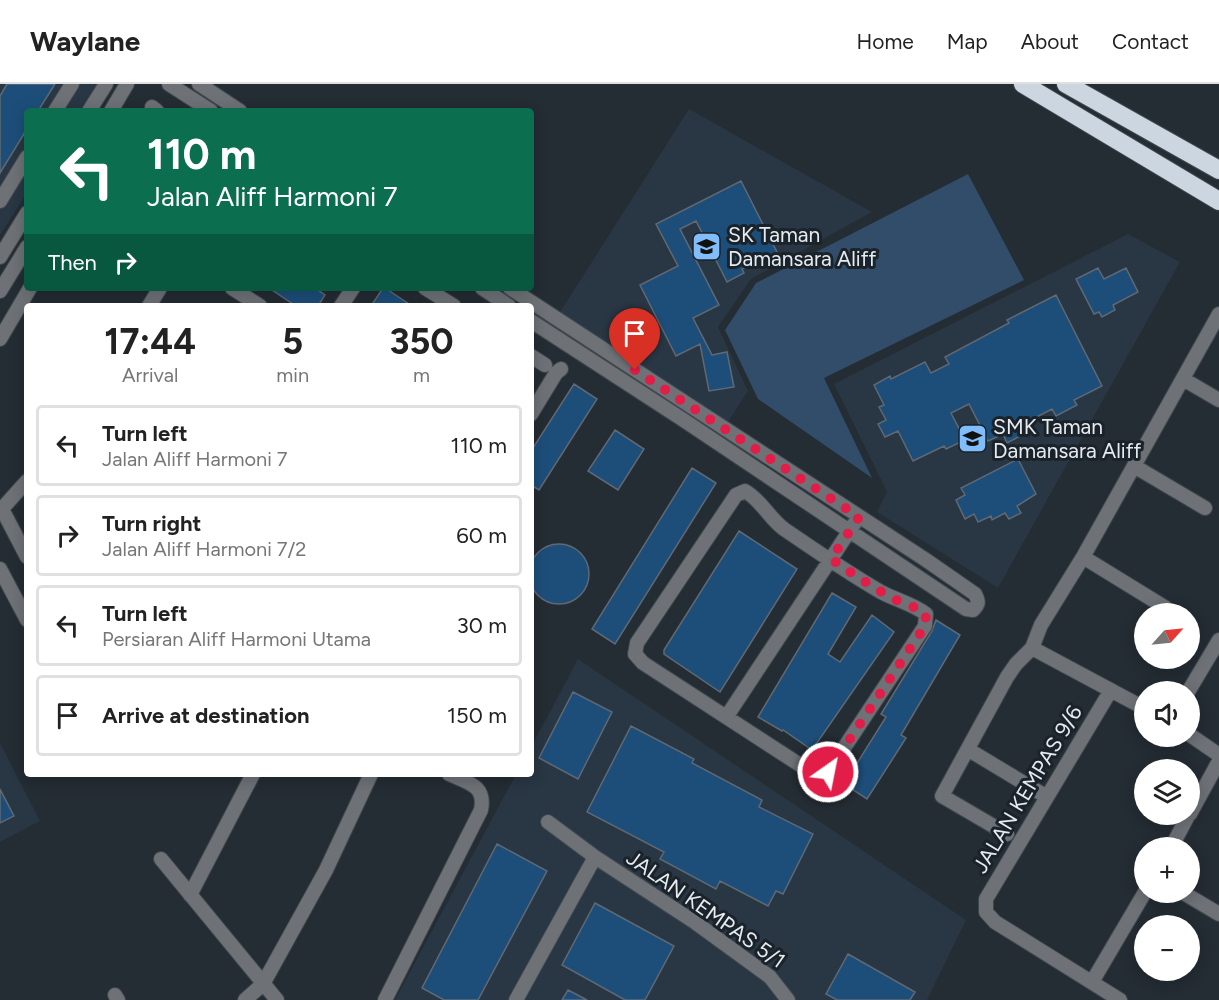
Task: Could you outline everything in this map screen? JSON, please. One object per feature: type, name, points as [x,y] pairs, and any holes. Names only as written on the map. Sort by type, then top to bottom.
[{"type":"highway","points":[[1023,84],[1219,201]]},
{"type":"highway","points":[[1066,84],[1219,170]]},
{"type":"street","points":[[57,108],[72,84]]},
{"type":"street","points":[[91,108],[106,84]]},
{"type":"street","points":[[113,108],[127,84]]},
{"type":"street","points":[[169,84],[206,108]]},
{"type":"street","points":[[199,84],[235,108]]},
{"type":"street","points":[[0,201],[24,162]]},
{"type":"street","points":[[0,257],[24,218]]},
{"type":"street","points":[[0,291],[24,252]]},
{"type":"street","points":[[0,339],[28,291]]},
{"type":"street","points":[[237,291],[255,303]]},
{"type":"street","points":[[430,291],[449,303]]},
{"type":"street","points":[[486,291],[504,303]]},
{"type":"street","points":[[515,291],[533,303]]},
{"type":"street","points":[[534,304],[975,594],[979,601],[978,606],[972,610],[966,609],[534,323]]},
{"type":"street","points":[[1007,834],[942,796],[1007,677],[1032,648],[1041,625],[1083,557],[1219,314]]},
{"type":"street","points":[[534,358],[546,365]]},
{"type":"street","points":[[534,409],[556,373],[561,369]]},
{"type":"street","points":[[1183,380],[1219,400]]},
{"type":"street","points":[[1134,466],[1205,508]]},
{"type":"street","points":[[24,484],[1,510],[24,552]]},
{"type":"street","points":[[745,491],[754,496],[767,514],[781,527],[831,559],[879,590],[900,602],[917,607],[926,614],[925,626],[824,778],[776,750],[728,716],[643,663],[635,654],[637,643],[736,495],[745,491]]},
{"type":"street","points":[[728,716],[859,517]]},
{"type":"street","points":[[1083,557],[1158,603]]},
{"type":"street","points":[[0,569],[24,614]]},
{"type":"street","points":[[1195,681],[1219,640]]},
{"type":"street","points":[[1032,648],[1134,703]]},
{"type":"street","name":"JALAN KEMPAS 9/6","points":[[1092,982],[994,922],[986,912],[986,899],[1111,690]]},
{"type":"street","points":[[1200,742],[1219,755]]},
{"type":"street","points":[[969,750],[1047,797]]},
{"type":"street","points":[[1200,795],[1219,761]]},
{"type":"street","points":[[190,895],[251,777]]},
{"type":"street","points":[[244,1000],[264,984],[326,870],[370,777]]},
{"type":"street","points":[[386,1000],[481,810],[483,798],[478,788],[455,777]]},
{"type":"street","name":"JALAN KEMPAS 5/1","points":[[548,822],[595,857],[696,923],[770,977],[788,1000]]},
{"type":"street","name":"JALAN KEMPAS 5/1","points":[[516,1000],[595,857]]},
{"type":"street","points":[[160,859],[277,1000]]},
{"type":"street","points":[[1120,1000],[1092,982],[1139,903]]},
{"type":"street","points":[[1200,903],[1219,914]]},
{"type":"shaded area","points":[[0,84],[97,84],[81,108],[24,108],[24,198],[0,235]]},
{"type":"shaded area","name":"SK Taman Damansara Aliff","points":[[689,109],[872,212],[751,279],[718,327],[748,391],[728,422],[560,312]]},
{"type":"shaded area","points":[[968,174],[1024,280],[824,378],[872,478],[758,399],[725,330],[756,283]]},
{"type":"shaded area","name":"SMK Taman Damansara Aliff","points":[[1128,234],[1180,262],[998,588],[877,512],[887,492],[834,384]]},
{"type":"shaded area","points":[[578,659],[966,920],[927,1000],[395,1000],[514,777],[534,777],[534,741]]},
{"type":"shaded area","points":[[0,743],[40,821],[0,842]]},
{"type":"building","points":[[7,84],[55,84],[40,108],[24,108],[24,134],[0,173],[0,96]]},
{"type":"building","points":[[741,181],[779,256],[761,265],[759,261],[742,269],[744,273],[727,282],[696,221],[680,229],[719,305],[693,318],[712,355],[727,352],[734,387],[709,391],[700,344],[676,356],[640,285],[678,266],[656,224]]},
{"type":"building","points":[[1098,268],[1104,279],[1126,268],[1138,292],[1113,305],[1115,310],[1102,317],[1099,312],[1094,314],[1076,279]]},
{"type":"building","points":[[274,291],[319,291],[325,295],[320,303],[292,303]]},
{"type":"building","points":[[381,291],[390,291],[408,303],[373,303]]},
{"type":"building","points":[[1056,295],[1102,386],[1074,400],[1077,405],[1056,416],[1052,409],[1019,426],[1024,434],[1007,443],[1003,434],[988,441],[969,404],[951,413],[965,440],[946,449],[944,446],[913,461],[898,431],[885,437],[878,424],[886,420],[879,407],[884,405],[874,385],[925,362],[931,373],[949,364],[945,357],[1009,323],[1007,320]]},
{"type":"building","points":[[574,384],[597,399],[539,490],[534,487],[534,446]]},
{"type":"building","points":[[615,430],[644,449],[618,490],[588,471]]},
{"type":"building","points":[[1018,459],[1036,494],[1017,506],[1021,513],[1009,519],[1005,513],[992,520],[991,516],[978,522],[974,514],[965,519],[956,500],[965,495],[961,488]]},
{"type":"building","points":[[692,468],[716,483],[615,644],[592,629]]},
{"type":"building","points":[[739,531],[797,569],[720,692],[664,654],[664,650]]},
{"type":"building","points":[[559,544],[571,546],[584,557],[588,568],[587,586],[571,602],[559,604],[547,602],[534,591],[534,557],[547,546]]},
{"type":"building","points":[[832,593],[856,607],[828,654],[840,662],[872,615],[894,632],[812,750],[783,730],[758,717]]},
{"type":"building","points":[[936,620],[960,635],[901,735],[906,738],[867,799],[844,784],[886,717],[881,714],[932,631]]},
{"type":"building","points":[[573,692],[612,712],[578,779],[539,758]]},
{"type":"building","points":[[631,726],[694,759],[692,763],[762,800],[759,807],[813,834],[783,894],[776,891],[768,906],[720,881],[716,889],[660,859],[664,852],[587,812]]},
{"type":"building","points":[[0,789],[14,816],[0,823]]},
{"type":"building","points":[[497,844],[547,871],[478,1000],[444,1000],[422,988]]},
{"type":"building","points":[[595,903],[674,946],[645,1000],[625,1000],[562,965]]},
{"type":"building","points":[[848,954],[915,992],[910,1000],[837,1000],[826,994]]},
{"type":"building","points":[[568,990],[587,1000],[562,1000]]},
{"type":"place","name":"SK Taman Damansara Aliff","points":[[707,246]]},
{"type":"place","name":"SMK Taman Damansara Aliff","points":[[972,438]]},
{"type":"route","points":[[635,370],[859,517],[831,559],[879,590],[900,602],[917,607],[926,614],[925,626],[828,772]]}]
